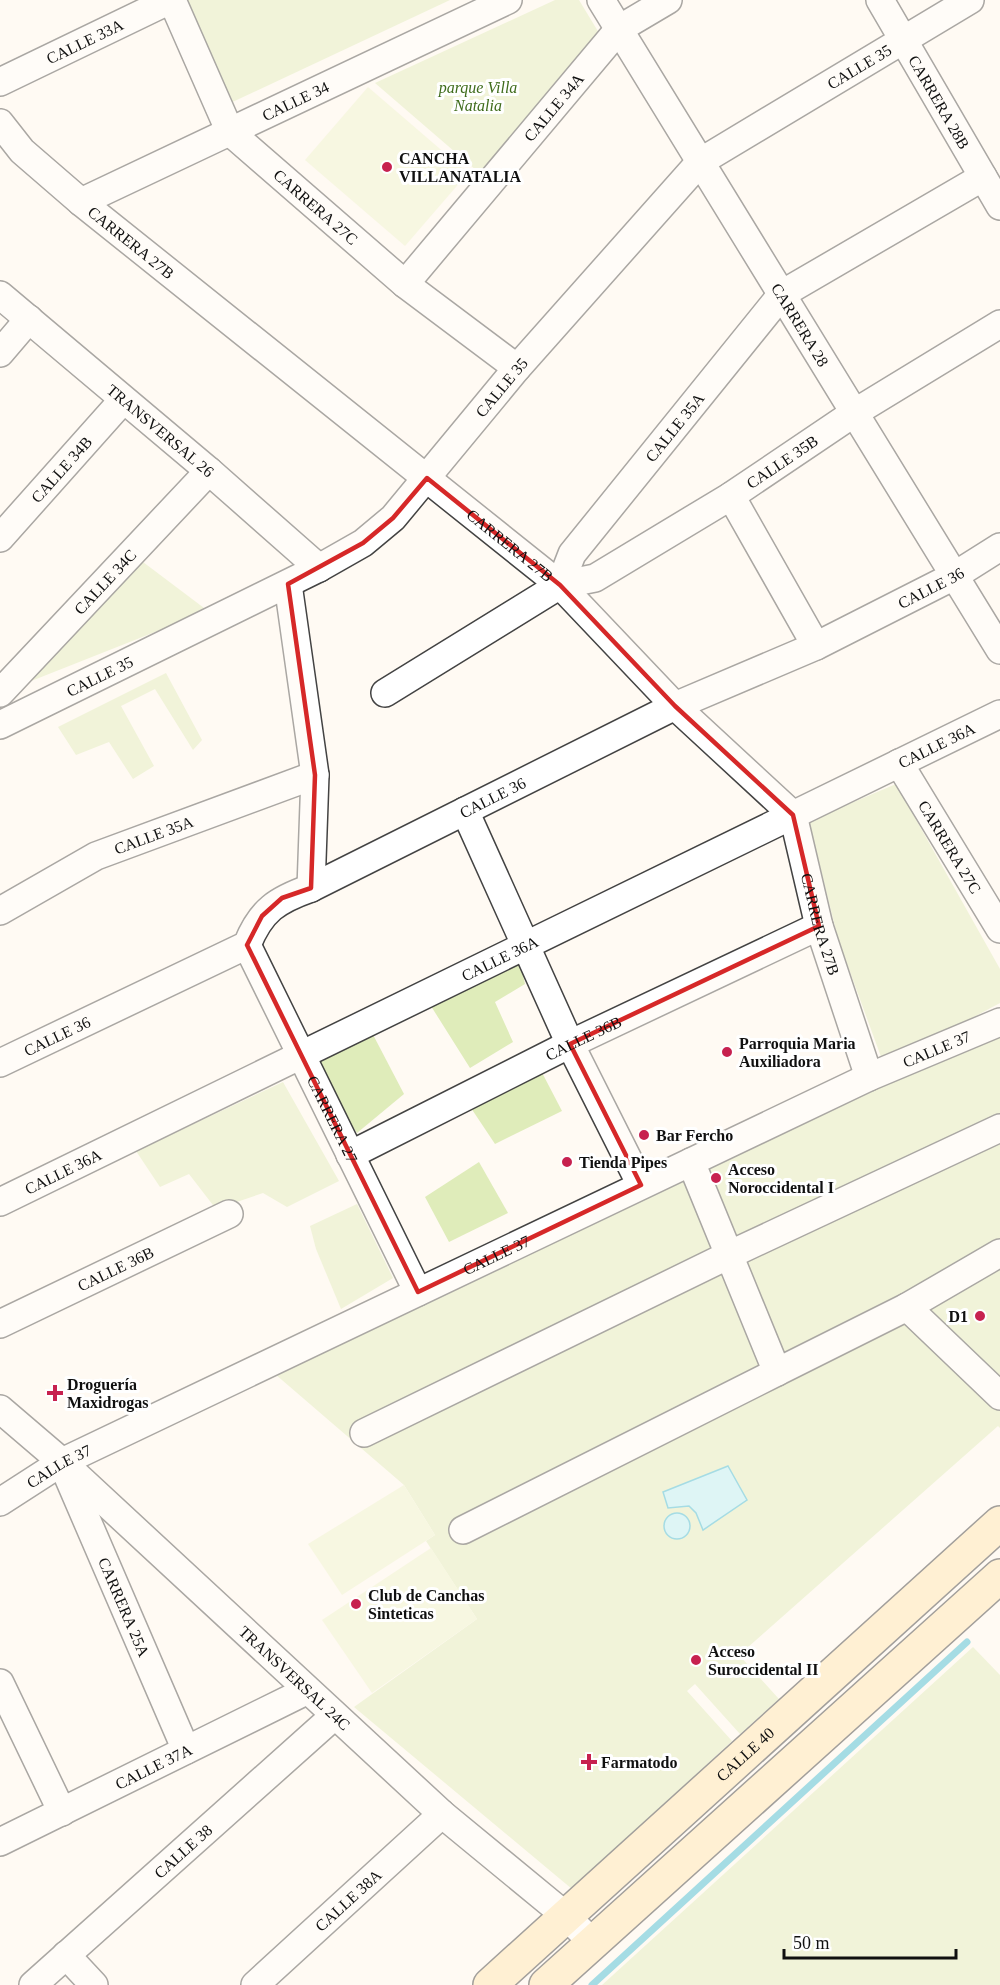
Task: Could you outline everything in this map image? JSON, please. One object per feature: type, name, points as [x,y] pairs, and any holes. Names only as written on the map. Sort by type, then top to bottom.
[{"type":"main road","name":"CALLE 40","points":[[490,1985],[1000,1523]]},
{"type":"main road","points":[[546,1985],[1000,1576]]},
{"type":"street","name":"CALLE 33A","points":[[0,82],[171,0]]},
{"type":"street","name":"CARRERA 27C","points":[[171,0],[230,132],[405,284],[517,368]]},
{"type":"street","name":"CALLE 34","points":[[81,202],[508,0]]},
{"type":"street","name":"CARRERA 28","points":[[601,0],[1000,650]]},
{"type":"street","name":"CALLE 34A","points":[[405,284],[619,29],[668,0]]},
{"type":"street","name":"CARRERA 28B","points":[[880,0],[1000,206]]},
{"type":"street","name":"CALLE 35","points":[[8,713],[288,584],[363,543],[393,518],[517,368],[700,162],[970,0]]},
{"type":"street","name":"CARRERA 27B","points":[[0,123],[22,151],[81,202],[560,585],[675,706],[793,815],[819,926],[869,1077]]},
{"type":"street","name":"CALLE 35A","points":[[560,585],[572,554],[782,294],[983,177]]},
{"type":"street","name":"TRANSVERSAL 26","points":[[0,295],[209,471],[319,568]]},
{"type":"street","points":[[0,353],[29,319]]},
{"type":"street","name":"CALLE 35B","points":[[560,585],[595,578],[731,496],[854,413],[1000,324]]},
{"type":"street","name":"CALLE 34B","points":[[0,538],[123,400]]},
{"type":"street","name":"CALLE 34C","points":[[0,693],[209,471]]},
{"type":"street","points":[[731,496],[816,646]]},
{"type":"street","name":"CALLE 36","points":[[0,1063],[247,945],[257,923],[282,898],[311,888],[675,706],[816,646],[954,576],[1000,547]]},
{"type":"street","points":[[288,584],[315,775],[311,888]]},
{"type":"street","points":[[385,693],[560,585]]},
{"type":"street","name":"CALLE 36A","points":[[0,1202],[1000,714]]},
{"type":"street","name":"CARRERA 27C","points":[[899,763],[1000,929]]},
{"type":"street","name":"CALLE 35A","points":[[0,911],[96,856],[315,775]]},
{"type":"street","points":[[465,811],[570,1044],[641,1185]]},
{"type":"street","name":"CALLE 36B","points":[[350,1155],[570,1044],[819,926]]},
{"type":"street","name":"CARRERA 27","points":[[247,945],[418,1292]]},
{"type":"street","name":"CALLE 37","points":[[0,1502],[62,1462],[869,1077],[1000,1022]]},
{"type":"street","points":[[364,1433],[730,1254],[1000,1128]]},
{"type":"street","points":[[691,1162],[777,1372]]},
{"type":"street","name":"CALLE 36B","points":[[0,1324],[230,1214]]},
{"type":"street","points":[[463,1530],[908,1307],[1000,1253]]},
{"type":"street","points":[[908,1307],[1000,1396]]},
{"type":"street","name":"TRANSVERSAL 24C","points":[[0,1409],[62,1462],[306,1691],[442,1814],[566,1916],[593,1943]]},
{"type":"street","name":"CARRERA 25A","points":[[62,1462],[186,1750]]},
{"type":"street","points":[[0,1683],[62,1812]]},
{"type":"street","name":"CALLE 37A","points":[[0,1842],[306,1691]]},
{"type":"street","name":"CALLE 38","points":[[33,1985],[334,1716]]},
{"type":"street","name":"CALLE 38A","points":[[255,1985],[442,1814]]},
{"type":"street","points":[[66,1955],[94,1985]]},
{"type":"highlighted area","points":[[427,478],[560,585],[675,706],[793,815],[819,926],[570,1044],[641,1185],[418,1292],[247,945],[262,916],[282,898],[311,888],[315,775],[288,584],[363,543],[393,518]]},
{"type":"green space","points":[[179,0],[450,0],[224,106]]},
{"type":"green space","name":"parque Villa Natalia","points":[[555,0],[579,0],[599,33],[484,177],[375,83]]},
{"type":"green space","name":"CANCHA VILLANATALIA","points":[[368,87],[468,173],[405,246],[305,160]]},
{"type":"green space","points":[[139,559],[208,611],[11,689]]},
{"type":"green space","points":[[166,673],[202,740],[193,750],[155,689],[121,706],[154,766],[133,779],[109,742],[76,755],[58,727]]},
{"type":"green space","points":[[896,784],[1000,969],[1000,1003],[884,1065],[838,939],[809,821]]},
{"type":"green space","points":[[517,948],[525,984],[495,1002],[513,1042],[470,1068],[424,995]]},
{"type":"green space","points":[[369,1027],[404,1094],[357,1133],[309,1060]]},
{"type":"green space","points":[[1000,1031],[1000,1428],[998,1426],[739,1655],[779,1699],[740,1734],[695,1684],[687,1691],[732,1741],[572,1889],[354,1707],[477,1619],[426,1541],[435,1535],[404,1485],[275,1374]]},
{"type":"green space","points":[[537,1063],[562,1111],[495,1144],[469,1105]]},
{"type":"green space","points":[[283,1082],[339,1181],[287,1207],[263,1193],[216,1209],[189,1174],[160,1187],[136,1151]]},
{"type":"green space","points":[[479,1162],[508,1213],[449,1242],[425,1197]]},
{"type":"green space","points":[[357,1204],[393,1278],[341,1309],[316,1249],[310,1226]]},
{"type":"green space","points":[[404,1485],[435,1535],[342,1595],[308,1544]]},
{"type":"green space","points":[[431,1548],[477,1619],[372,1693],[322,1620]]},
{"type":"green space","points":[[973,1647],[1000,1675],[1000,1985],[602,1985]]},
{"type":"water","points":[[728,1466],[747,1500],[703,1530],[696,1513],[689,1506],[668,1508],[663,1492]]},
{"type":"water","points":[[677,1513],[686,1517],[690,1526],[686,1535],[677,1539],[668,1535],[664,1526],[668,1517]]},
{"type":"waterway","points":[[592,1985],[967,1642]]},
{"type":"place","name":"CANCHA VILLANATALIA","points":[[387,167]]},
{"type":"place","name":"Parroquia Maria Auxiliadora","points":[[727,1052]]},
{"type":"place","name":"Bar Fercho","points":[[644,1135]]},
{"type":"place","name":"Tienda Pipes","points":[[567,1162]]},
{"type":"place","name":"Acceso Noroccidental I","points":[[716,1178]]},
{"type":"place","name":"D1","points":[[980,1316]]},
{"type":"place","name":"Droguería Maxidrogas","points":[[55,1393]]},
{"type":"place","name":"Club de Canchas Sinteticas","points":[[356,1604]]},
{"type":"place","name":"Acceso Suroccidental II","points":[[696,1660]]},
{"type":"place","name":"Farmatodo","points":[[589,1762]]}]
